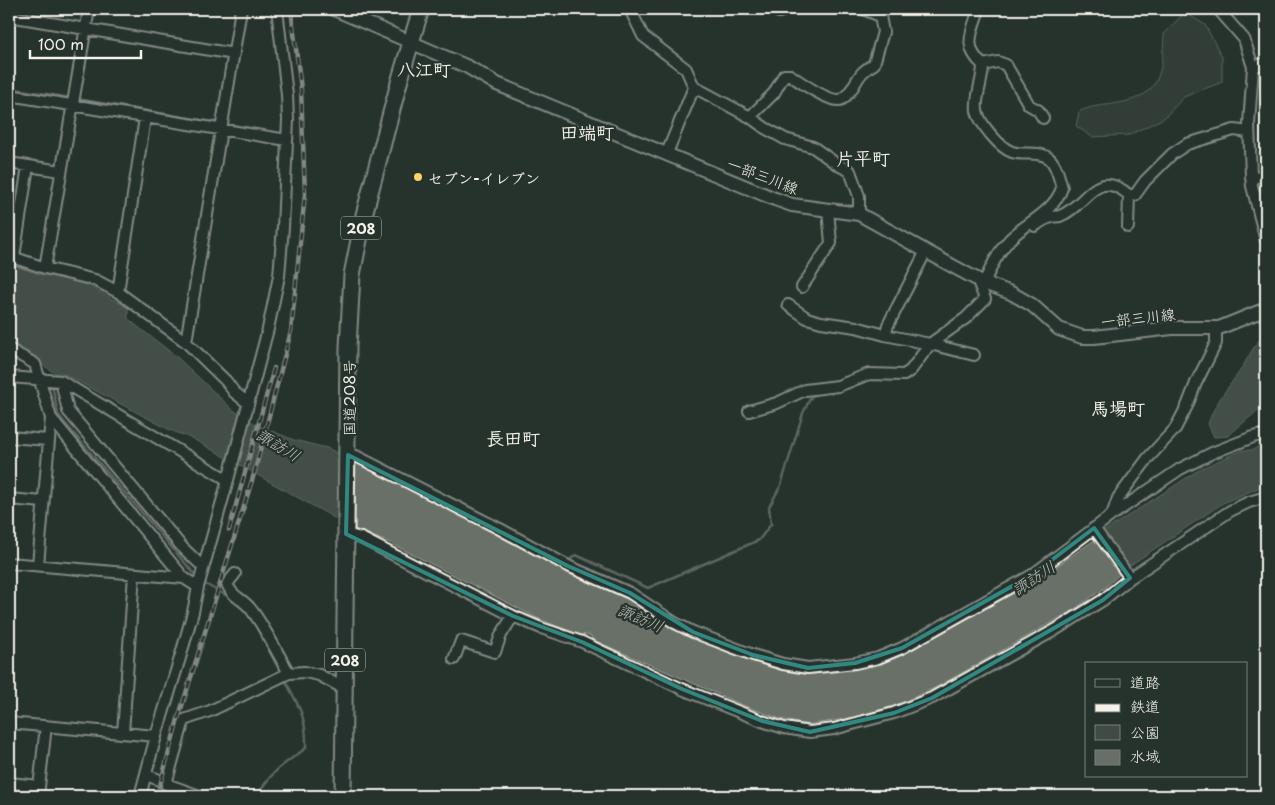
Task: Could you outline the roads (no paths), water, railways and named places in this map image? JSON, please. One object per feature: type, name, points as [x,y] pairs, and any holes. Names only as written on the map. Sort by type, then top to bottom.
[{"type":"highway","name":"国道208号","points":[[344,796],[348,347],[352,275],[364,215],[400,79],[421,9]]},
{"type":"main road","name":"一部三川線","points":[[334,9],[363,14],[412,42],[468,67],[497,84],[775,199],[792,205],[859,214],[981,281],[1011,293],[1032,305],[1059,329],[1082,337],[1114,336],[1172,328],[1216,328],[1266,309]]},
{"type":"street","points":[[45,268],[89,9]]},
{"type":"street","points":[[186,342],[241,9]]},
{"type":"street","points":[[140,796],[180,658],[228,480],[268,329],[279,276],[287,140],[287,95],[277,9]]},
{"type":"street","points":[[630,9],[644,36],[686,69],[694,87],[750,116],[765,128],[785,138],[813,147],[850,171],[858,196],[859,214]]},
{"type":"street","points":[[773,9],[779,12],[789,9]]},
{"type":"street","points":[[750,116],[774,93],[784,75],[790,75],[817,92],[838,100],[842,99],[850,91],[862,71],[874,64],[882,41],[883,32],[880,16],[863,9]]},
{"type":"street","points":[[979,9],[971,36],[970,48],[976,59],[984,65],[998,62],[1006,65],[1029,105],[1038,110],[1043,118]]},
{"type":"street","points":[[1218,9],[1244,39],[1253,67],[1249,132],[1251,176],[1266,241]]},
{"type":"street","points":[[9,16],[234,54]]},
{"type":"street","points":[[1253,67],[1266,63]]},
{"type":"street","points":[[749,411],[777,403],[805,390],[845,384],[868,374],[904,375],[911,370],[930,344],[966,318],[985,299],[981,281],[1006,245],[1023,228],[1054,204],[1062,188],[1058,172],[1051,160],[1037,153],[1011,152],[984,126],[978,113],[977,103],[984,65]]},
{"type":"street","points":[[667,153],[694,87]]},
{"type":"street","points":[[9,95],[222,131],[287,140]]},
{"type":"street","points":[[118,292],[145,118]]},
{"type":"street","points":[[1006,245],[1012,244],[1027,231],[1049,217],[1060,216],[1092,190],[1104,185],[1112,184],[1129,195],[1135,195],[1145,181],[1172,154],[1187,144],[1234,130],[1249,132]]},
{"type":"street","points":[[9,163],[61,171]]},
{"type":"street","points":[[28,166],[11,257],[45,268],[94,280],[118,292],[186,342],[226,381],[234,392],[248,403]]},
{"type":"street","points":[[1251,176],[1266,177]]},
{"type":"street","points":[[1128,227],[1129,195]]},
{"type":"street","points":[[802,287],[831,243],[828,210]]},
{"type":"street","points":[[884,335],[926,251]]},
{"type":"street","points":[[788,305],[807,318],[820,322],[856,326],[884,335],[974,355]]},
{"type":"street","points":[[1112,515],[1118,498],[1148,458],[1175,429],[1214,349],[1216,328]]},
{"type":"street","points":[[9,349],[36,364],[51,418],[184,578],[198,588]]},
{"type":"street","points":[[9,377],[61,381],[228,480]]},
{"type":"street","points":[[61,381],[68,411],[182,547],[203,567]]},
{"type":"street","points":[[38,566],[51,418]]},
{"type":"street","points":[[348,457],[356,456],[568,566],[630,593],[675,623],[693,632],[753,655],[783,664],[808,668],[832,667],[855,663],[878,658],[902,648],[1032,575],[1112,515],[1180,469],[1212,453],[1266,434]]},
{"type":"street","points":[[9,437],[48,440]]},
{"type":"street","points":[[347,529],[513,616],[582,642],[682,689],[762,721],[784,728],[810,732],[834,729],[894,713],[932,698],[1104,600],[1130,578],[1230,511],[1249,502],[1266,497]]},
{"type":"street","points":[[9,499],[43,502]]},
{"type":"street","points":[[1094,528],[1130,578]]},
{"type":"street","points":[[9,563],[184,578]]},
{"type":"street","points":[[123,733],[134,574]]},
{"type":"street","points":[[235,574],[227,584],[231,594],[243,600],[253,612],[289,673]]},
{"type":"street","points":[[454,659],[461,641],[495,652],[501,635],[513,616]]},
{"type":"street","points":[[166,784],[184,720],[210,711],[289,673],[305,672],[319,675],[344,689]]},
{"type":"street","points":[[9,723],[156,736]]},
{"type":"street","points":[[9,783],[39,791],[46,726]]},
{"type":"street","points":[[146,776],[200,796]]},
{"type":"water","name":"諏訪川","points":[[9,264],[42,275],[83,282],[128,308],[128,319],[177,357],[233,410],[257,425],[294,440],[327,448],[357,462],[560,568],[562,567],[601,583],[604,589],[623,595],[652,611],[807,672],[862,666],[889,659],[915,648],[1037,580],[1103,532],[1200,469],[1242,450],[1253,450],[1260,445],[1266,444],[1266,486],[1223,503],[1126,568],[1106,587],[1072,611],[937,687],[894,706],[846,719],[806,725],[781,719],[745,706],[591,639],[592,637],[588,635],[579,635],[537,618],[390,543],[356,530],[193,439],[170,430],[64,374],[56,374],[39,362],[37,358],[9,343]]},
{"type":"water","points":[[1266,333],[1266,405],[1228,436],[1214,437],[1208,424],[1214,410],[1255,346]]},
{"type":"waterway","points":[[9,88],[71,98]]},
{"type":"waterway","points":[[77,99],[218,123]]},
{"type":"waterway","points":[[52,384],[58,414],[64,422],[197,577]]},
{"type":"waterway","points":[[567,562],[576,555],[648,588],[759,540],[771,524],[769,507],[781,485],[803,413],[811,397],[818,393]]},
{"type":"waterway","points":[[203,583],[233,599]]},
{"type":"waterway","points":[[252,619],[281,673]]},
{"type":"waterway","points":[[258,796],[267,780],[285,763],[306,748],[303,719],[284,678]]},
{"type":"railway","points":[[157,796],[178,719],[254,474],[291,331],[305,194],[301,89],[291,9]]},
{"type":"railway","points":[[229,530],[274,368]]},
{"type":"place","name":"セブン-イレブン","points":[[418,177]]},
{"type":"district","name":"八江町","points":[[424,68]]},
{"type":"district","name":"田端町","points":[[587,131]]},
{"type":"district","name":"片平町","points":[[863,157]]},
{"type":"district","name":"馬場町","points":[[1118,407]]},
{"type":"district","name":"長田町","points":[[513,437]]}]
